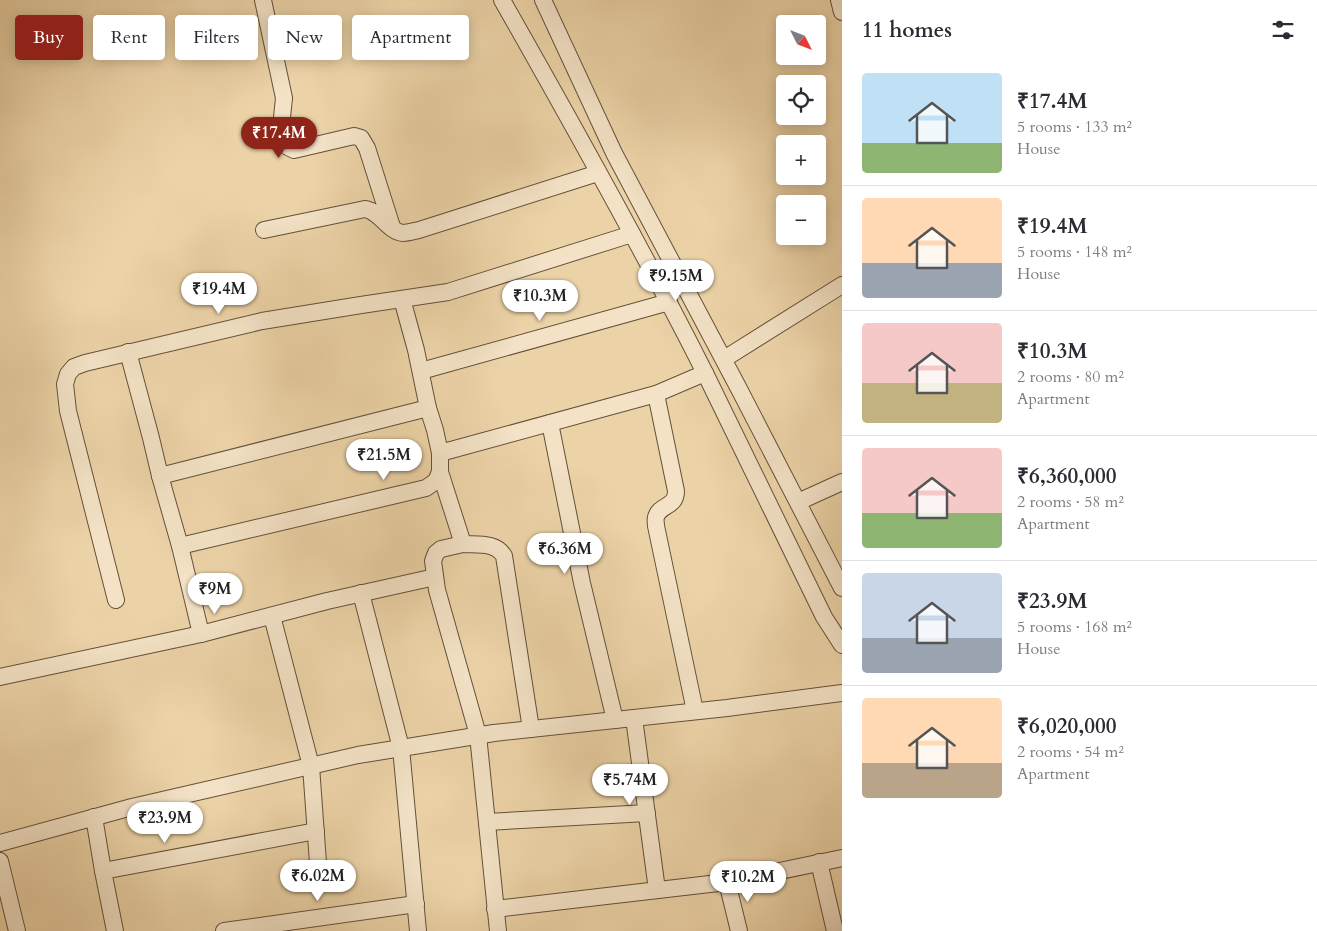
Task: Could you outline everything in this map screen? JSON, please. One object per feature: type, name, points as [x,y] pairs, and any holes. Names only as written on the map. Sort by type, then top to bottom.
[{"type":"street","points":[[263,0],[284,98],[281,127],[283,138],[288,146],[294,150],[354,136],[361,138],[367,148],[393,230]]},
{"type":"street","points":[[502,0],[669,302],[824,617],[842,645]]},
{"type":"street","points":[[543,0],[614,153],[841,583]]},
{"type":"street","points":[[839,0],[842,12]]},
{"type":"street","points":[[264,230],[365,209],[372,210],[393,230],[402,233],[419,230],[598,173]]},
{"type":"street","points":[[116,600],[68,411],[65,384],[68,374],[74,367],[128,352],[262,321],[448,292],[632,234]]},
{"type":"street","points":[[724,360],[842,285]]},
{"type":"street","points":[[402,300],[435,430],[440,453],[440,472],[463,544]]},
{"type":"street","points":[[421,371],[669,302]]},
{"type":"street","points":[[128,352],[180,546],[201,634]]},
{"type":"street","points":[[440,453],[656,394],[705,372]]},
{"type":"street","points":[[656,394],[676,490],[676,498],[672,504],[660,510],[656,516],[656,526],[695,711]]},
{"type":"street","points":[[160,476],[428,408]]},
{"type":"street","points":[[550,423],[582,583],[615,720]]},
{"type":"street","points":[[180,546],[426,488],[436,480],[440,472]]},
{"type":"street","points":[[798,502],[842,482]]},
{"type":"street","points":[[498,931],[478,735],[434,577],[433,561],[436,553],[441,549],[463,544],[492,546],[497,548],[504,556],[530,729]]},
{"type":"street","points":[[0,677],[201,634],[327,601],[434,577]]},
{"type":"street","points":[[361,594],[401,748],[418,931]]},
{"type":"street","points":[[272,616],[311,766],[320,877]]},
{"type":"street","points":[[0,843],[132,807],[358,755],[478,735],[842,693]]},
{"type":"street","points":[[634,718],[657,890]]},
{"type":"street","points":[[487,822],[646,813]]},
{"type":"street","points":[[94,818],[115,931]]},
{"type":"street","points":[[103,871],[316,831]]},
{"type":"street","points":[[496,908],[727,882],[842,858]]},
{"type":"street","points":[[0,861],[17,931]]},
{"type":"street","points":[[819,862],[835,931]]},
{"type":"street","points":[[727,882],[739,931]]},
{"type":"street","points":[[224,931],[416,904]]}]
